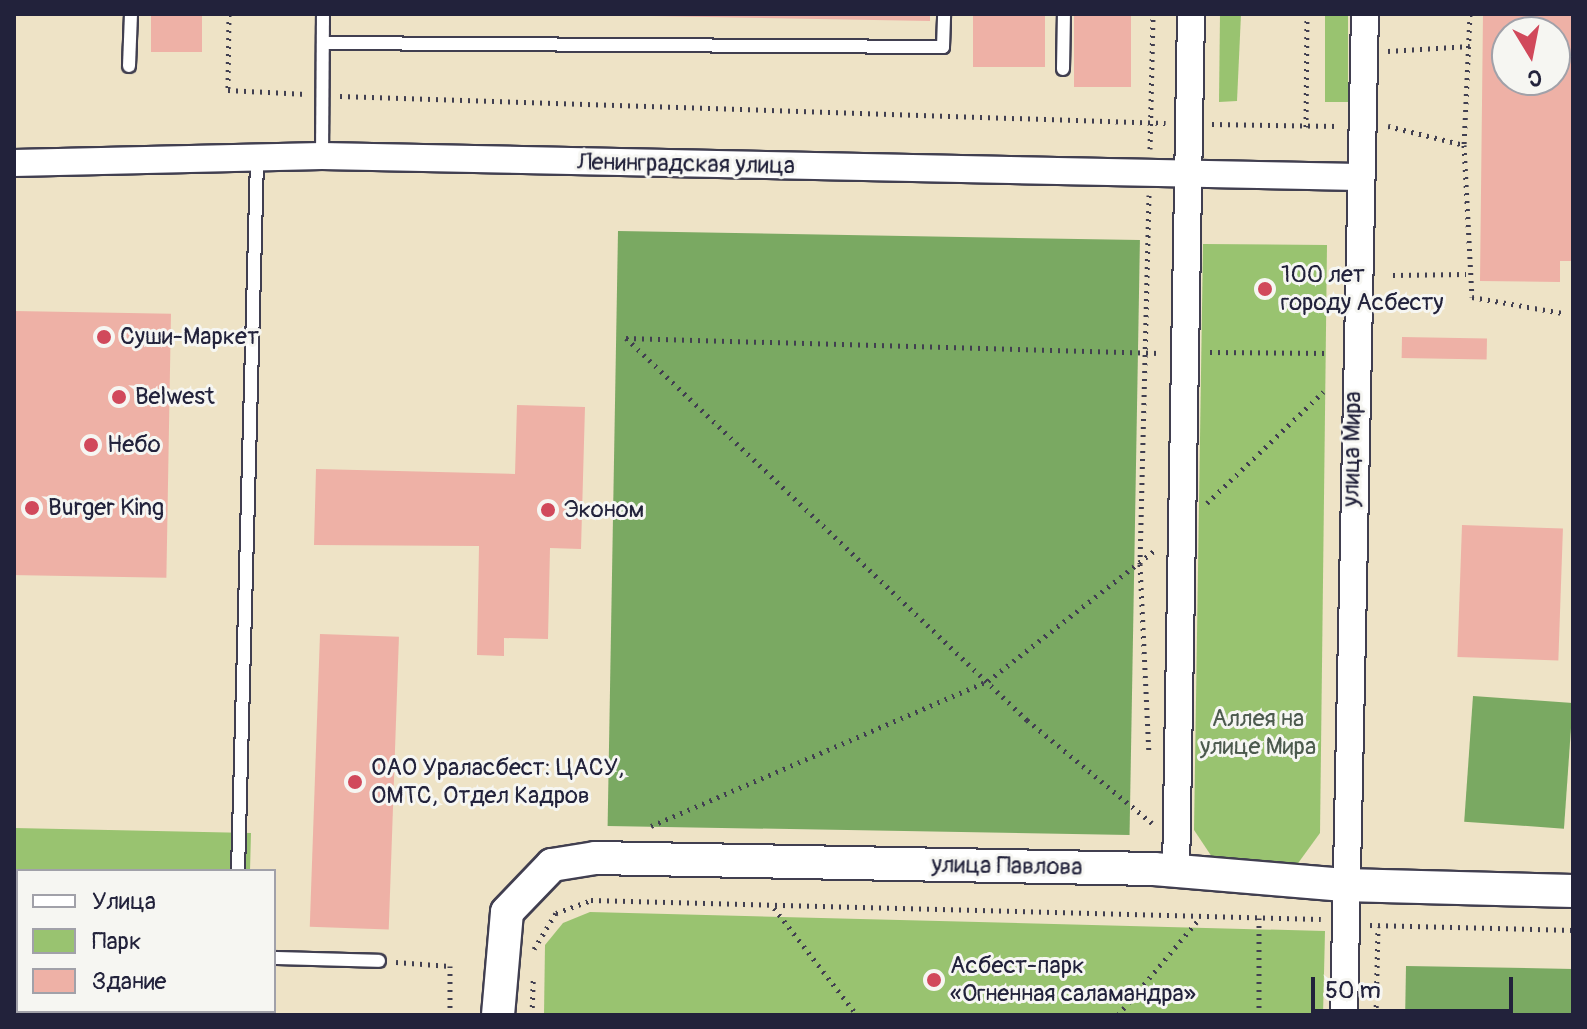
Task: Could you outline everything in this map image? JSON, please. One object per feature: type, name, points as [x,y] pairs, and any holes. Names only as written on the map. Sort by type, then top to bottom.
[{"type":"street","points":[[1165,871],[1181,528],[1191,14]]},
{"type":"street","name":"улица Мира","points":[[1344,1015],[1344,885],[1365,14]]},
{"type":"street","name":"Ленинградская улица","points":[[14,163],[257,160],[322,156],[1359,177]]},
{"type":"street","name":"улица Павлова","points":[[498,1015],[498,956],[507,912],[524,888],[552,865],[595,858],[1165,871],[1344,885],[1573,891]]},
{"type":"lane","points":[[129,66],[131,14]]},
{"type":"lane","points":[[322,156],[323,14]]},
{"type":"lane","points":[[323,43],[943,47],[944,14]]},
{"type":"lane","points":[[1063,69],[1064,14]]},
{"type":"lane","points":[[238,869],[257,160]]},
{"type":"lane","points":[[276,958],[379,961]]},
{"type":"path","points":[[229,14],[228,90],[1151,123],[1306,127],[1362,125],[1464,145]]},
{"type":"path","points":[[1150,763],[1140,564],[1153,14]]},
{"type":"path","points":[[1306,127],[1307,14]]},
{"type":"path","points":[[1470,14],[1464,145],[1466,274],[1472,297],[1563,313]]},
{"type":"path","points":[[1388,51],[1470,46]]},
{"type":"path","points":[[1393,275],[1466,274]]},
{"type":"path","points":[[1153,824],[988,681],[626,338],[1145,353],[1329,353]]},
{"type":"path","points":[[651,826],[988,681],[1140,564],[1323,392]]},
{"type":"path","points":[[1152,809],[1165,871]]},
{"type":"path","points":[[532,1015],[534,950],[556,913],[591,900],[773,907],[1344,919],[1378,927],[1573,930]]},
{"type":"path","points":[[773,907],[857,1015]]},
{"type":"path","points":[[1118,1015],[1201,917]]},
{"type":"path","points":[[1259,918],[1259,1015]]},
{"type":"path","points":[[1376,1015],[1378,927]]},
{"type":"path","points":[[379,961],[450,966],[450,1015]]},
{"type":"path","points":[[188,1013],[236,1015]]},
{"type":"green space","points":[[1220,14],[1241,14],[1237,101],[1219,102]]},
{"type":"green space","points":[[1325,14],[1348,14],[1348,102],[1325,102]]},
{"type":"green space","points":[[618,231],[1140,240],[1130,835],[608,826]]},
{"type":"green space","name":"Аллея на улице Мира","points":[[1203,244],[1327,245],[1320,833],[1296,866],[1218,866],[1194,830]]},
{"type":"green space","points":[[1473,696],[1573,703],[1564,829],[1464,822]]},
{"type":"green space","points":[[14,828],[251,833],[250,869],[16,869],[16,1013],[249,1015],[14,1015]]},
{"type":"green space","name":"Асбест-парк «Огненная саламандра»","points":[[590,912],[1325,931],[1323,1015],[544,1015],[545,945],[563,923]]},
{"type":"green space","points":[[1406,966],[1573,969],[1572,1015],[1405,1015]]},
{"type":"building","points":[[151,14],[202,14],[202,52],[151,52]]},
{"type":"building","points":[[537,14],[930,14],[930,21]]},
{"type":"building","points":[[973,14],[1045,14],[1045,67],[973,67]]},
{"type":"building","points":[[1074,14],[1131,14],[1131,87],[1074,87]]},
{"type":"building","points":[[1483,14],[1573,14],[1573,261],[1560,261],[1560,282],[1480,281]]},
{"type":"building","name":"Небо","points":[[14,311],[171,314],[166,578],[14,575]]},
{"type":"building","points":[[1402,337],[1487,338],[1487,359],[1402,358]]},
{"type":"building","points":[[517,405],[585,407],[581,549],[550,548],[548,639],[504,638],[504,656],[477,655],[479,546],[314,545],[316,469],[515,474]]},
{"type":"building","points":[[1462,525],[1563,529],[1558,660],[1457,657]]},
{"type":"building","name":"ОАО Ураласбест: ЦАСУ, ОМТС, Отдел Кадров","points":[[320,634],[399,637],[389,930],[310,927]]},
{"type":"place","name":"100 лет городу Асбесту","points":[[1265,289]]},
{"type":"place","name":"Суши-Маркет","points":[[104,337]]},
{"type":"place","name":"Belwest","points":[[119,397]]},
{"type":"place","name":"Небо","points":[[91,445]]},
{"type":"place","name":"Burger King","points":[[32,508]]},
{"type":"place","name":"Эконом","points":[[548,510]]},
{"type":"place","name":"ОАО Ураласбест: ЦАСУ, ОМТС, Отдел Кадров","points":[[355,782]]},
{"type":"place","name":"Асбест-парк «Огненная саламандра»","points":[[934,980]]}]
